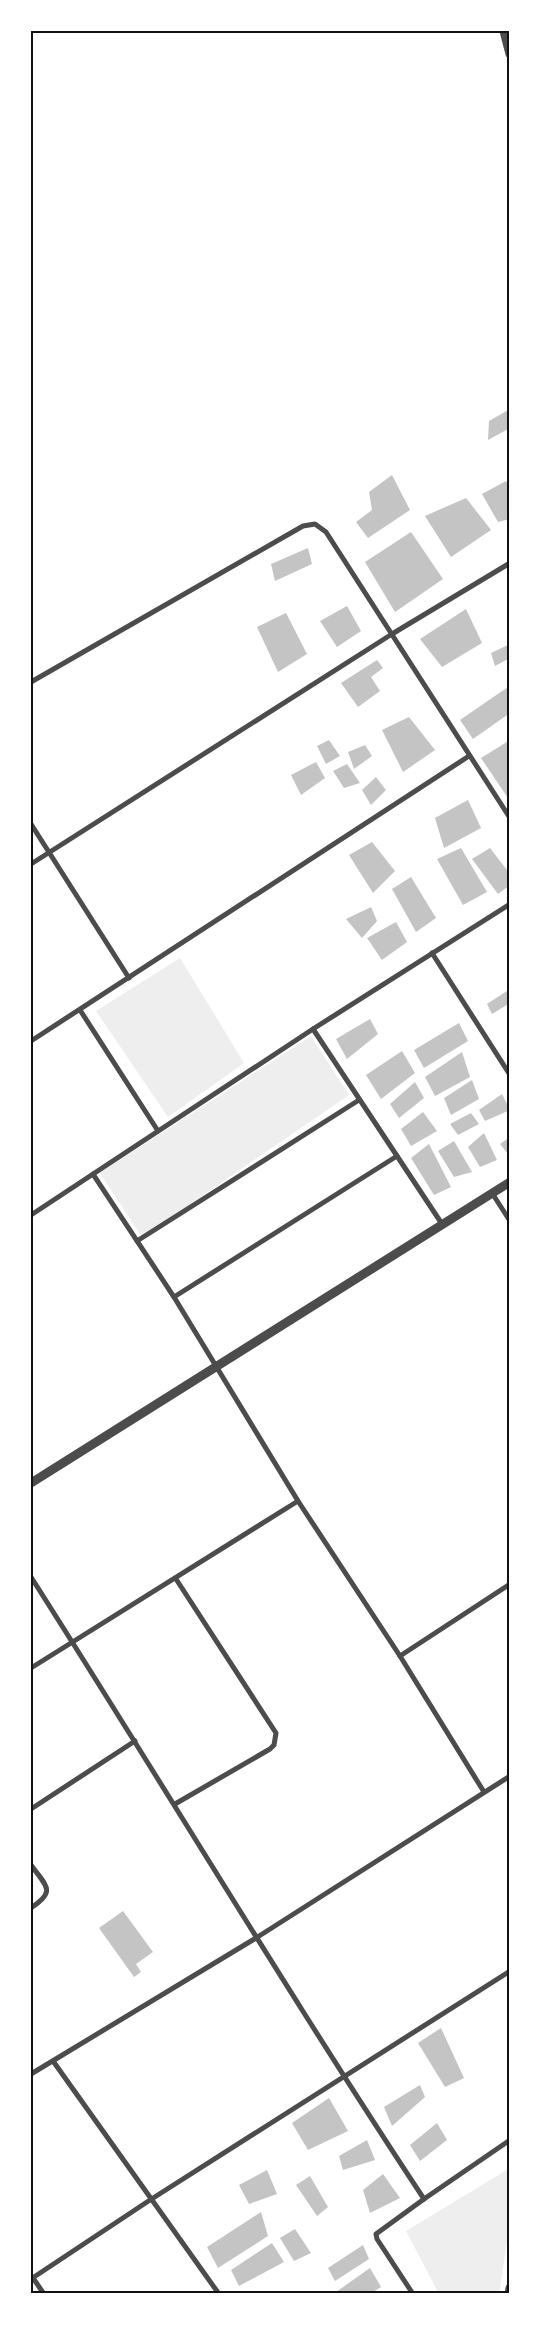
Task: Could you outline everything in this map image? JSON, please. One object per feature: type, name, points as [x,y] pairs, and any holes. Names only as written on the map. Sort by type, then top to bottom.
[{"type":"street","points":[[504,31],[510,54]]},
{"type":"street","points":[[31,682],[303,526],[315,524],[326,532],[510,818]]},
{"type":"street","points":[[31,864],[392,634],[510,563]]},
{"type":"street","points":[[31,1041],[469,756]]},
{"type":"street","points":[[31,824],[129,978]]},
{"type":"street","points":[[31,1215],[313,1029],[510,904]]},
{"type":"street","points":[[432,953],[510,1075]]},
{"type":"street","points":[[80,1010],[158,1131]]},
{"type":"street","points":[[313,1029],[442,1224]]},
{"type":"street","points":[[137,1241],[359,1100]]},
{"type":"street","points":[[174,1297],[397,1156]]},
{"type":"street","points":[[94,1174],[174,1297],[298,1501],[400,1656],[484,1792]]},
{"type":"street","points":[[31,1483],[217,1368],[510,1182]]},
{"type":"street","points":[[492,1193],[510,1221]]},
{"type":"street","points":[[31,1668],[298,1501]]},
{"type":"street","points":[[31,1577],[135,1740],[343,2076],[424,2199]]},
{"type":"street","points":[[175,1804],[270,1749],[274,1744],[276,1733],[176,1579]]},
{"type":"street","points":[[400,1656],[510,1584]]},
{"type":"street","points":[[31,1809],[135,1740]]},
{"type":"street","points":[[31,2074],[256,1938],[510,1776]]},
{"type":"street","points":[[31,1865],[47,1888],[48,1893],[45,1898],[31,1908]]},
{"type":"street","points":[[44,2294],[32,2278],[343,2076],[510,1972]]},
{"type":"street","points":[[52,2061],[218,2294]]},
{"type":"street","points":[[412,2294],[377,2239],[376,2234],[510,2140]]},
{"type":"street","points":[[509,2294],[510,2288]]},
{"type":"shaded area","points":[[180,958],[244,1063],[168,1117],[96,1011]]},
{"type":"shaded area","points":[[311,1036],[349,1095],[142,1237],[100,1173]]},
{"type":"shaded area","points":[[510,2168],[510,2222],[499,2294],[439,2294],[406,2231]]},
{"type":"building","points":[[510,409],[510,428],[488,440],[489,421]]},
{"type":"building","points":[[392,475],[410,510],[368,538],[356,522],[372,510],[369,492]]},
{"type":"building","points":[[506,481],[510,487],[510,519],[498,522],[482,494]]},
{"type":"building","points":[[466,498],[491,530],[451,557],[425,516]]},
{"type":"building","points":[[411,532],[443,579],[395,612],[365,562]]},
{"type":"building","points":[[308,548],[312,564],[275,581],[271,564]]},
{"type":"building","points":[[347,606],[361,631],[337,647],[320,621]]},
{"type":"building","points":[[466,609],[482,643],[442,667],[420,639]]},
{"type":"building","points":[[286,613],[307,654],[278,672],[257,627]]},
{"type":"building","points":[[510,644],[510,658],[495,666],[491,653]]},
{"type":"building","points":[[377,660],[383,668],[371,677],[380,691],[358,707],[341,683]]},
{"type":"building","points":[[508,687],[510,690],[510,713],[473,739],[460,720]]},
{"type":"building","points":[[409,717],[435,750],[403,772],[382,730]]},
{"type":"building","points":[[329,740],[340,756],[326,764],[317,746]]},
{"type":"building","points":[[510,740],[510,801],[481,758]]},
{"type":"building","points":[[365,745],[372,756],[354,769],[348,752]]},
{"type":"building","points":[[316,762],[325,778],[301,795],[291,775]]},
{"type":"building","points":[[347,764],[360,783],[344,788],[333,771]]},
{"type":"building","points":[[376,777],[386,790],[371,805],[362,790]]},
{"type":"building","points":[[468,800],[481,828],[444,848],[435,818]]},
{"type":"building","points":[[372,842],[395,871],[373,893],[349,855]]},
{"type":"building","points":[[461,848],[487,892],[463,905],[437,859]]},
{"type":"building","points":[[490,848],[510,874],[510,885],[498,894],[472,859]]},
{"type":"building","points":[[411,877],[436,918],[416,932],[392,889]]},
{"type":"building","points":[[371,907],[377,921],[362,938],[346,919]]},
{"type":"building","points":[[396,922],[407,942],[382,960],[367,938]]},
{"type":"building","points":[[510,989],[510,1003],[492,1014],[487,1004]]},
{"type":"building","points":[[370,1019],[378,1034],[347,1059],[336,1039]]},
{"type":"building","points":[[459,1023],[468,1041],[424,1068],[414,1050]]},
{"type":"building","points":[[402,1051],[415,1073],[381,1099],[366,1075]]},
{"type":"building","points":[[462,1052],[470,1077],[435,1096],[425,1077]]},
{"type":"building","points":[[472,1080],[479,1099],[451,1115],[444,1098]]},
{"type":"building","points":[[415,1082],[424,1098],[399,1118],[390,1104]]},
{"type":"building","points":[[502,1094],[510,1110],[485,1121],[479,1110]]},
{"type":"building","points":[[423,1112],[437,1131],[411,1146],[401,1129]]},
{"type":"building","points":[[471,1113],[479,1124],[458,1135],[450,1124]]},
{"type":"building","points":[[484,1133],[497,1160],[480,1167],[468,1147]]},
{"type":"building","points":[[510,1137],[510,1153],[508,1154],[500,1144]]},
{"type":"building","points":[[454,1141],[472,1172],[454,1177],[438,1151]]},
{"type":"building","points":[[429,1144],[451,1187],[434,1195],[411,1158]]},
{"type":"building","points":[[123,1911],[153,1952],[136,1964],[141,1972],[134,1977],[99,1928]]},
{"type":"building","points":[[441,2028],[464,2078],[445,2087],[418,2043]]},
{"type":"building","points":[[420,2085],[425,2097],[392,2126],[384,2107]]},
{"type":"building","points":[[329,2098],[348,2131],[308,2150],[292,2123]]},
{"type":"building","points":[[437,2123],[447,2140],[420,2161],[410,2145]]},
{"type":"building","points":[[367,2140],[375,2160],[343,2170],[339,2156]]},
{"type":"building","points":[[267,2170],[277,2194],[249,2204],[239,2185]]},
{"type":"building","points":[[383,2174],[400,2198],[370,2213],[363,2190]]},
{"type":"building","points":[[310,2176],[328,2207],[317,2216],[296,2185]]},
{"type":"building","points":[[261,2212],[268,2236],[218,2268],[207,2247]]},
{"type":"building","points":[[295,2229],[311,2253],[294,2261],[280,2238]]},
{"type":"building","points":[[272,2243],[284,2262],[239,2286],[231,2270]]},
{"type":"building","points":[[363,2245],[369,2259],[335,2281],[328,2268]]},
{"type":"building","points":[[370,2268],[381,2287],[370,2294],[337,2294],[336,2292]]}]
